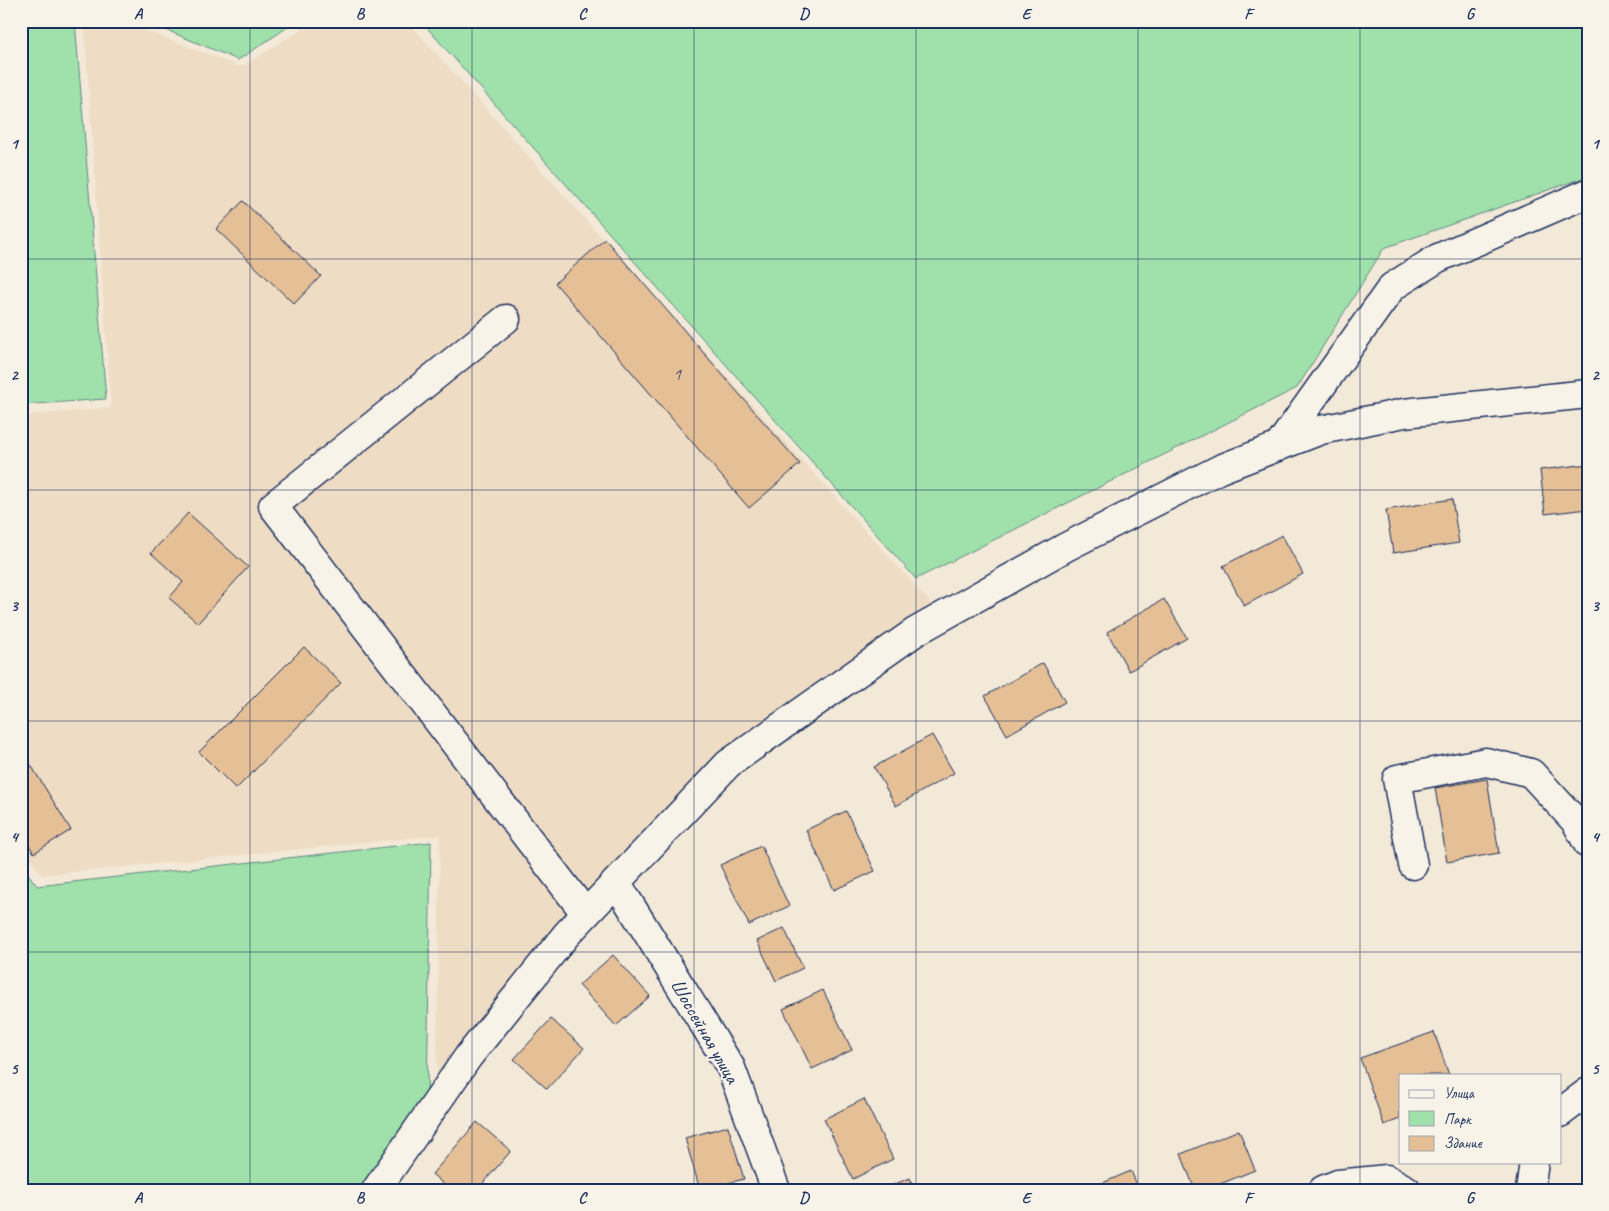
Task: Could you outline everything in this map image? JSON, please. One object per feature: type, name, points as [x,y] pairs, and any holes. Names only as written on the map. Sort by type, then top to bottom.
[{"type":"street","points":[[1278,447],[1392,287],[1438,258],[1588,194]]},
{"type":"street","points":[[506,319],[273,506],[586,914]]},
{"type":"street","points":[[376,1190],[468,1057],[566,935],[728,764],[914,632],[1066,547],[1220,469],[1321,430],[1404,414],[1588,394]]},
{"type":"street","points":[[1413,865],[1397,780],[1486,762],[1532,773],[1576,822],[1588,844]]},
{"type":"street","name":"Шоссейная улица","points":[[616,882],[731,1068],[776,1190]]},
{"type":"street","points":[[1562,1112],[1588,1092]]},
{"type":"street","points":[[1530,1190],[1534,1164]]},
{"type":"street","points":[[1323,1190],[1338,1184],[1387,1179],[1407,1190]]},
{"type":"shaded area","points":[[84,21],[120,21],[241,67],[315,21],[407,21],[934,607],[721,756],[437,1079],[440,835],[42,875],[21,845],[21,416],[111,408]]},
{"type":"green space","points":[[21,21],[75,21],[106,399],[21,405]]},
{"type":"green space","points":[[145,21],[297,21],[238,60]]},
{"type":"green space","points":[[421,21],[1588,21],[1588,176],[1384,248],[1297,388],[916,579]]},
{"type":"green space","points":[[431,842],[427,1102],[364,1190],[21,1190],[21,864],[37,886]]},
{"type":"building","points":[[243,201],[321,276],[294,304],[216,229]]},
{"type":"building","points":[[605,239],[800,464],[749,508],[555,283]]},
{"type":"building","points":[[1588,464],[1588,509],[1545,514],[1540,470]]},
{"type":"building","points":[[1452,499],[1459,543],[1393,553],[1386,510]]},
{"type":"building","points":[[188,513],[248,567],[198,623],[169,598],[183,582],[151,553]]},
{"type":"building","points":[[1282,535],[1303,574],[1244,606],[1223,566]]},
{"type":"building","points":[[1164,599],[1187,638],[1129,671],[1107,632]]},
{"type":"building","points":[[304,647],[341,683],[236,789],[199,752]]},
{"type":"building","points":[[1043,663],[1065,702],[1007,735],[985,696]]},
{"type":"building","points":[[932,735],[954,773],[896,806],[874,767]]},
{"type":"building","points":[[21,749],[71,830],[34,853],[21,833]]},
{"type":"building","points":[[1487,779],[1499,853],[1447,862],[1435,788]]},
{"type":"building","points":[[846,811],[875,871],[834,890],[806,830]]},
{"type":"building","points":[[761,846],[789,906],[749,925],[720,865]]},
{"type":"building","points":[[784,928],[803,968],[776,981],[757,941]]},
{"type":"building","points":[[613,955],[650,996],[616,1026],[579,985]]},
{"type":"building","points":[[823,990],[852,1050],[812,1069],[783,1009]]},
{"type":"building","points":[[551,1019],[584,1048],[547,1089],[514,1059]]},
{"type":"building","points":[[1434,1032],[1449,1074],[1399,1074],[1399,1119],[1384,1125],[1360,1058]]},
{"type":"building","points":[[864,1099],[893,1159],[853,1179],[824,1119]]},
{"type":"building","points":[[477,1122],[511,1151],[477,1190],[450,1190],[432,1174]]},
{"type":"building","points":[[728,1126],[744,1179],[700,1190],[685,1138]]},
{"type":"building","points":[[1239,1130],[1255,1170],[1205,1190],[1195,1190],[1181,1154]]},
{"type":"building","points":[[1131,1171],[1139,1190],[1086,1190]]},
{"type":"building","points":[[910,1178],[915,1190],[880,1190]]}]
